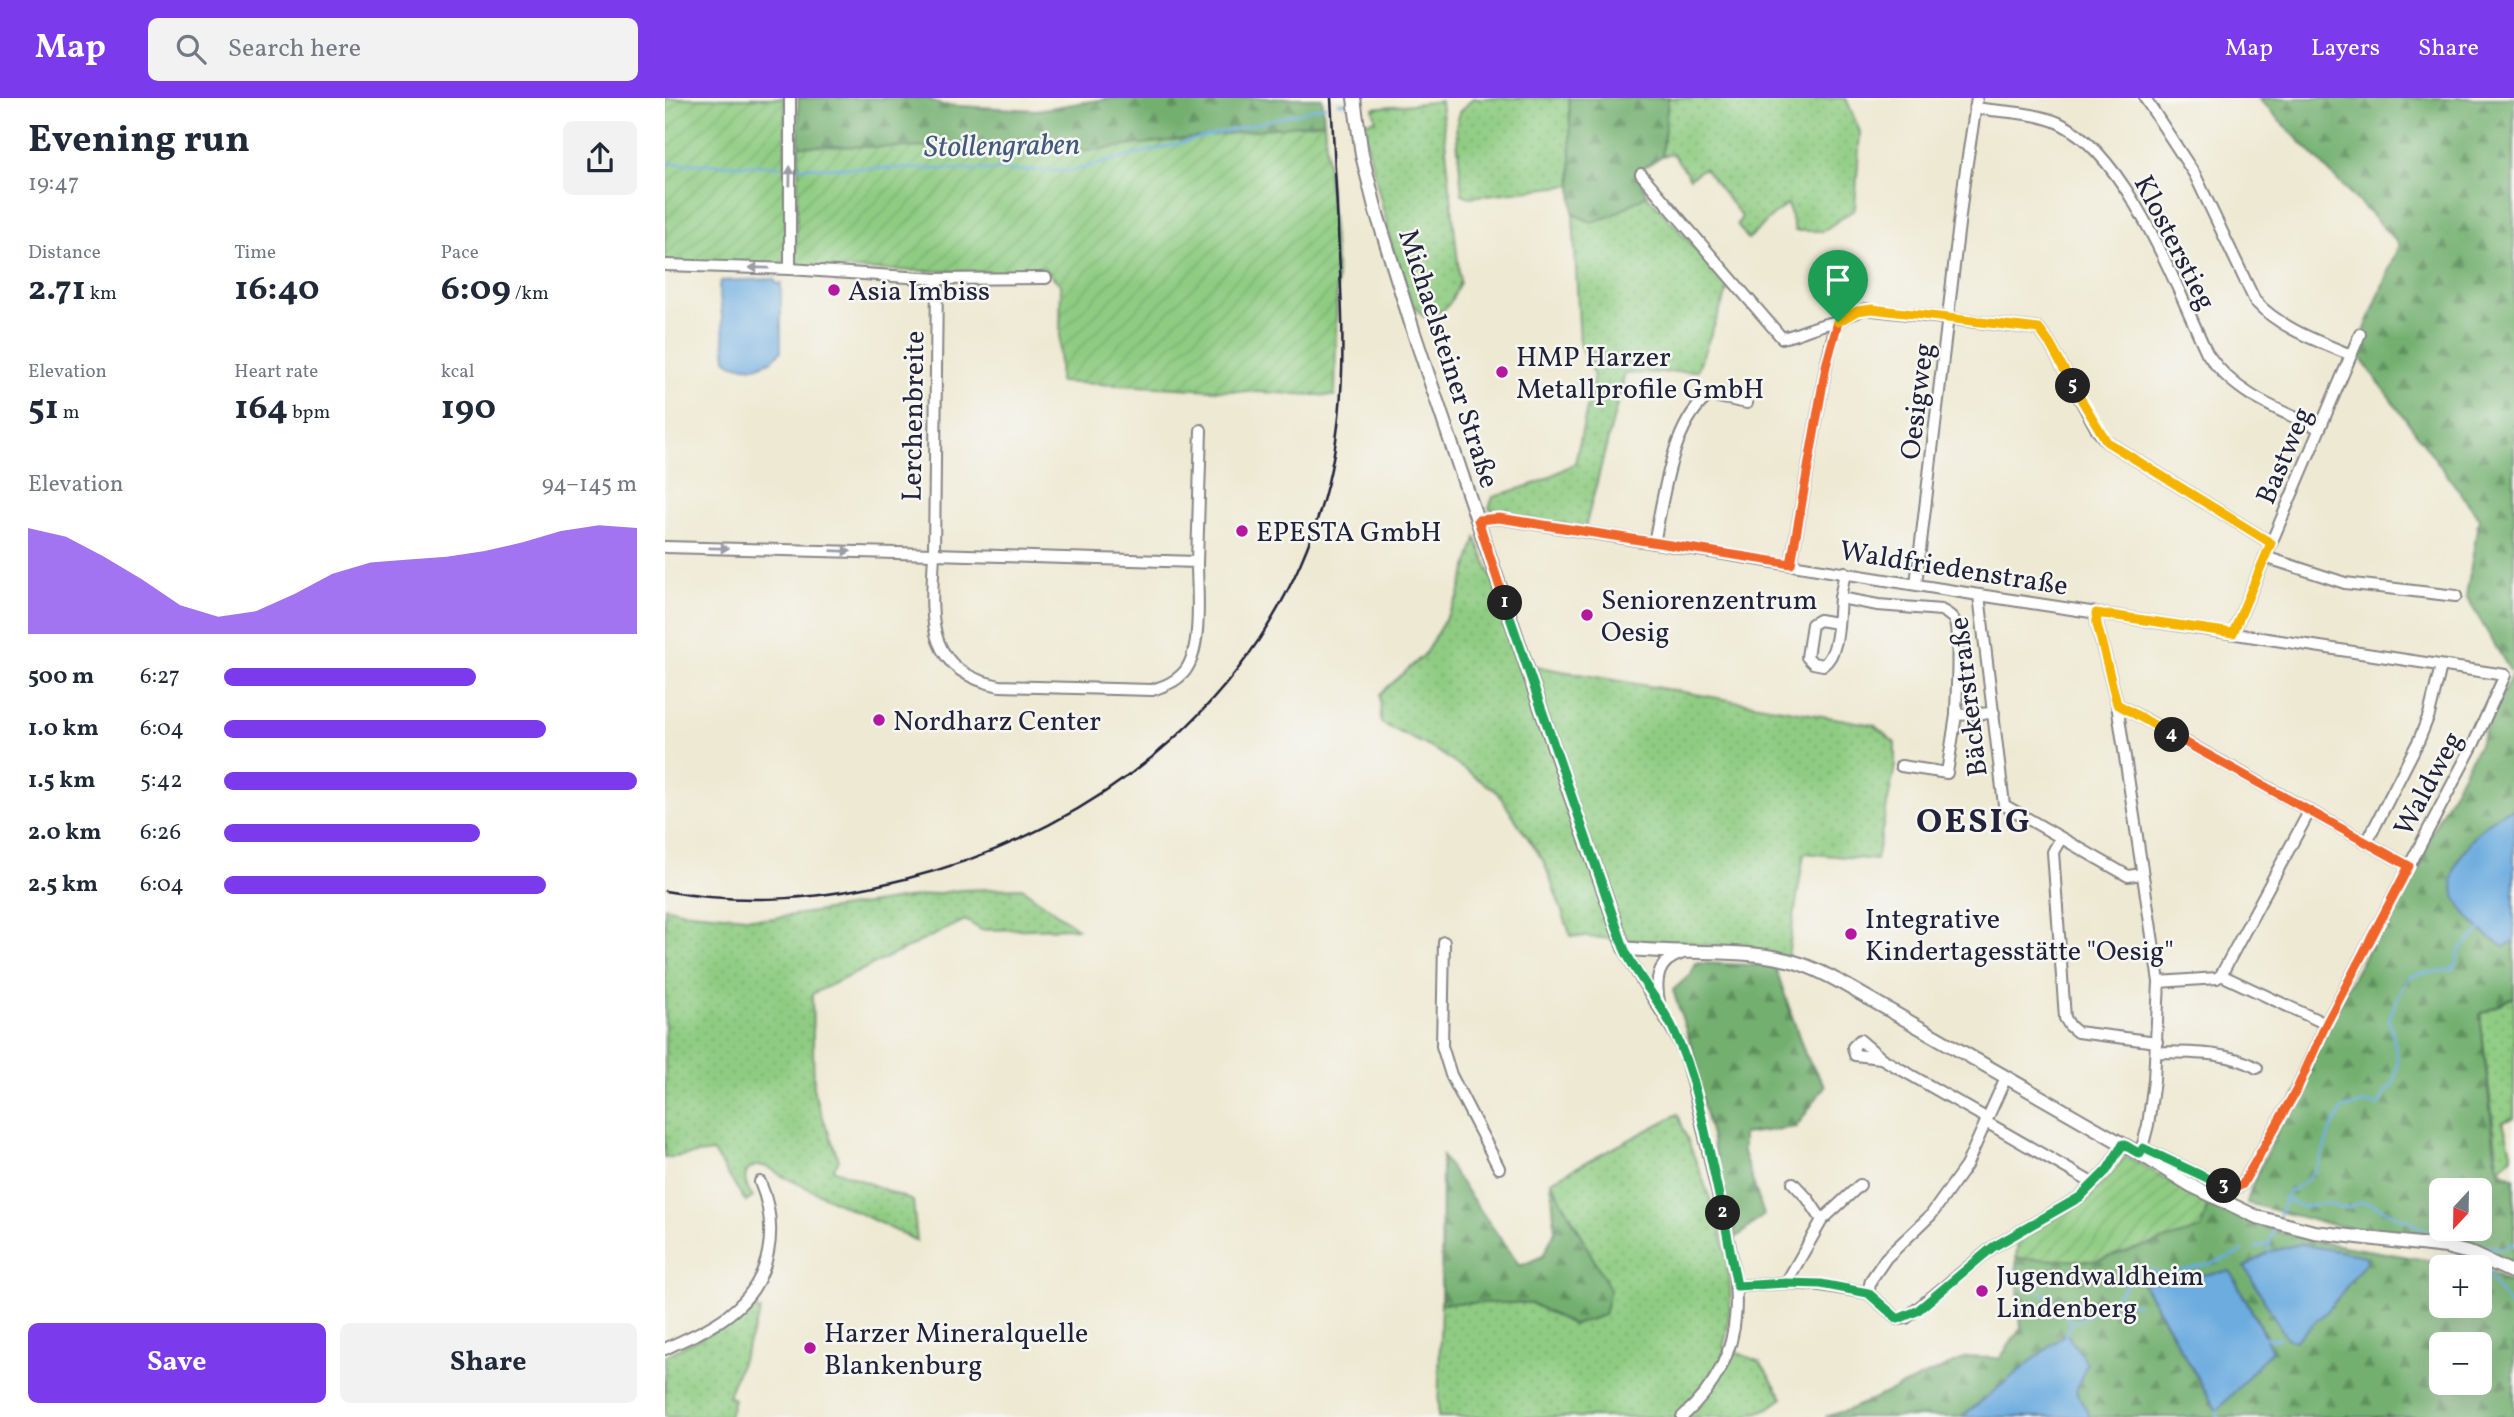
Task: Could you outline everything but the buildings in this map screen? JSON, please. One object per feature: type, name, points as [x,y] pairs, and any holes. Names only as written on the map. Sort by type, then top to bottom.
[{"type":"street","points":[[790,98],[790,269]]},
{"type":"street","name":"Michaelsteiner Straße","points":[[1354,98],[1362,155],[1376,211],[1414,332],[1624,948]]},
{"type":"street","points":[[2145,98],[2158,114],[2200,184],[2255,301],[2279,321],[2351,355]]},
{"type":"street","name":"Oesigweg","points":[[1916,584],[1975,103]]},
{"type":"street","name":"Klosterstieg","points":[[1975,103],[2057,122],[2084,139],[2099,154],[2134,201],[2207,353],[2217,368],[2253,398],[2319,428]]},
{"type":"street","points":[[1641,173],[1782,338],[1824,323],[1838,322],[1865,309],[2039,329],[2097,430],[2107,442],[2271,543]]},
{"type":"street","points":[[665,265],[790,269],[937,279],[1046,278]]},
{"type":"street","name":"Lerchenbreite","points":[[937,279],[931,612],[939,647],[961,671],[1000,687],[1151,690],[1170,684],[1186,670],[1193,653],[1197,607],[1201,430]]},
{"type":"street","points":[[1791,564],[1826,366],[1838,322]]},
{"type":"street","name":"Bastweg","points":[[2233,633],[2360,334]]},
{"type":"street","points":[[1654,543],[1678,443],[1690,417],[1706,398],[1713,396],[1747,403]]},
{"type":"street","name":"Waldfriedenstraße","points":[[1478,520],[1499,518],[2505,675]]},
{"type":"street","points":[[665,547],[1197,562]]},
{"type":"street","points":[[2265,557],[2345,583],[2456,596]]},
{"type":"street","points":[[1837,623],[1845,572]]},
{"type":"street","name":"Bäckerstraße","points":[[1979,595],[2004,805],[2128,876],[2142,874]]},
{"type":"street","points":[[1840,598],[1878,605],[1941,610],[1954,621],[1957,638],[1956,715],[1947,773],[1901,766]]},
{"type":"street","points":[[1737,1286],[1821,1284],[1868,1293],[1898,1319],[1906,1318],[1993,1247],[2072,1202],[2134,1148],[2148,1125],[2159,982],[2117,704],[2096,613]]},
{"type":"street","points":[[2367,842],[2419,740],[2429,715],[2441,666]]},
{"type":"street","name":"Waldweg","points":[[2134,1148],[2221,1185],[2237,1188],[2242,1185],[2297,1089],[2326,1024],[2475,743],[2505,675]]},
{"type":"street","points":[[2117,704],[2409,866]]},
{"type":"street","points":[[1956,715],[1994,713]]},
{"type":"street","points":[[2159,982],[2217,978],[2221,975],[2309,812]]},
{"type":"street","points":[[2061,838],[2053,852],[2065,1018],[2070,1026],[2077,1032],[2245,1060],[2257,1068]]},
{"type":"street","points":[[1444,942],[1442,1046],[1451,1074],[1499,1168]]},
{"type":"street","points":[[1682,1417],[1707,1390],[1725,1357],[1735,1321],[1737,1286],[1690,1076],[1678,1039],[1660,1005],[1631,964],[1624,948],[1774,957],[1811,968],[2134,1148],[2226,1204],[2276,1224],[2314,1233],[2446,1247],[2473,1254],[2514,1273]]},
{"type":"street","points":[[1660,1005],[1658,975],[1666,961],[1684,953]]},
{"type":"street","points":[[2221,975],[2326,1024]]},
{"type":"street","points":[[1881,1058],[2094,1184]]},
{"type":"street","points":[[1868,1293],[1871,1280],[1887,1258],[1931,1215],[1966,1166],[2006,1077]]},
{"type":"street","points":[[665,1349],[734,1311],[749,1296],[758,1281],[765,1265],[772,1227],[768,1201],[760,1182]]},
{"type":"street","points":[[1793,1183],[1822,1220]]},
{"type":"street","points":[[1786,1283],[1822,1220],[1860,1185]]},
{"type":"green space","points":[[665,98],[785,98],[786,267],[665,262]]},
{"type":"green space","points":[[798,98],[927,98],[941,105],[1036,110],[1112,98],[1322,98],[1324,122],[1094,150],[799,146]]},
{"type":"green space","points":[[1473,98],[1569,98],[1572,185],[1470,197],[1462,194],[1456,126],[1460,112]]},
{"type":"green space","points":[[1569,98],[1668,98],[1662,156],[1637,172],[1647,195],[1611,216],[1592,222],[1573,214]]},
{"type":"green space","points":[[1668,98],[1846,98],[1860,132],[1855,209],[1823,231],[1795,231],[1788,204],[1748,239],[1737,224],[1742,217],[1704,168],[1690,178],[1673,154],[1662,156]]},
{"type":"green space","points":[[2258,98],[2514,98],[2514,810],[2503,812],[2460,906],[2481,930],[2504,946],[2514,941],[2514,997],[2480,1014],[2495,1155],[2499,1170],[2514,1178],[2514,1264],[2486,1252],[2324,1223],[2247,1203],[2252,1185],[2339,1003],[2478,746],[2512,674],[2466,596],[2479,518],[2356,352],[2399,244]]},
{"type":"green space","points":[[1441,101],[1460,282],[1448,306],[1424,317],[1412,304],[1396,262],[1362,123],[1376,120],[1373,108]]},
{"type":"green space","points":[[1324,122],[1337,279],[1335,396],[1059,382],[1061,285],[1043,267],[1024,273],[795,268],[799,146],[1094,150]]},
{"type":"green space","points":[[1647,195],[1729,286],[1697,371],[1625,374],[1585,528],[1497,513],[1489,508],[1493,497],[1540,482],[1575,463],[1594,376],[1580,344],[1573,214],[1592,222]]},
{"type":"green space","points":[[1476,538],[1524,658],[1533,666],[1874,725],[1895,743],[1895,766],[1876,860],[1804,853],[1788,956],[1749,948],[1571,936],[1544,862],[1497,792],[1436,750],[1381,723],[1380,694],[1424,655],[1458,597]]},
{"type":"green space","points":[[1022,888],[1077,928],[981,930],[965,920],[812,994],[814,1093],[839,1160],[833,1169],[913,1201],[917,1241],[764,1166],[750,1168],[747,1173],[747,1187],[753,1197],[746,1202],[713,1152],[665,1158],[665,907],[680,911],[767,919],[960,890]]},
{"type":"green space","points":[[1695,963],[1775,966],[1805,1054],[1825,1086],[1796,1127],[1743,1134],[1743,1152],[1764,1215],[1736,1238],[1701,1095],[1696,1061],[1673,990],[1691,974]]},
{"type":"green space","points":[[2514,997],[2514,1118],[2503,1122],[2512,1156],[2499,1170],[2480,1014]]},
{"type":"green space","points":[[1678,1114],[1710,1199],[1727,1258],[1729,1317],[1723,1347],[1760,1362],[1783,1398],[1769,1408],[1745,1417],[1438,1417],[1441,1303],[1531,1303],[1573,1325],[1585,1241],[1551,1181]]},
{"type":"green space","points":[[1442,1156],[1520,1266],[1543,1256],[1555,1231],[1551,1181],[1610,1289],[1604,1315],[1573,1325],[1531,1303],[1441,1303]]},
{"type":"green space","points":[[2126,1156],[2208,1203],[2201,1229],[2094,1261],[2016,1258],[2018,1240],[2088,1200]]},
{"type":"green space","points":[[2208,1203],[2265,1228],[2319,1242],[2429,1260],[2429,1318],[2492,1318],[2492,1273],[2514,1284],[2514,1417],[2090,1417],[2075,1391],[2066,1333],[1962,1417],[1825,1417],[1848,1410],[1967,1357],[2000,1358],[2021,1328],[2016,1258],[2094,1261],[2201,1229]],"holes":[[[2269,1252],[2367,1260],[2330,1308],[2288,1339],[2245,1267]],[[2230,1271],[2267,1338],[2216,1410],[2143,1284]]]},
{"type":"green space","points":[[748,1307],[761,1311],[728,1396],[734,1399],[729,1417],[665,1417],[665,1356],[732,1321]]},
{"type":"water","points":[[774,279],[777,284],[781,283],[781,351],[773,360],[756,367],[733,365],[726,359],[719,286],[721,281]]},
{"type":"water","points":[[2514,810],[2514,941],[2504,947],[2468,917],[2455,896],[2453,875],[2460,857],[2480,831],[2495,817]]},
{"type":"water","points":[[2299,1244],[2365,1256],[2367,1260],[2330,1308],[2295,1341],[2284,1334],[2245,1267],[2269,1252]]},
{"type":"water","points":[[2230,1271],[2272,1350],[2217,1411],[2143,1283]]},
{"type":"water","points":[[2066,1333],[2087,1363],[2076,1391],[2090,1417],[1962,1417]]},
{"type":"waterway","name":"Stollengraben","points":[[1338,103],[1345,103]]},
{"type":"waterway","name":"Stollengraben","points":[[798,167],[1071,171],[1325,106]]},
{"type":"waterway","name":"Stollengraben","points":[[665,163],[781,166]]},
{"type":"waterway","points":[[2279,1217],[2288,1192],[2306,1181],[2317,1167],[2331,1129],[2343,1108],[2367,1103],[2379,1105],[2385,1092],[2394,1083],[2398,1060],[2389,1018],[2409,976],[2452,969],[2456,965],[2459,950],[2484,927]]},
{"type":"waterway","points":[[2284,1199],[2302,1207],[2325,1203],[2348,1208],[2360,1202],[2374,1205],[2443,1238],[2470,1245],[2504,1248],[2510,1244],[2514,1245]]},
{"type":"waterway","points":[[2269,1252],[2275,1226]]},
{"type":"waterway","points":[[2255,1248],[2269,1244]]},
{"type":"waterway","points":[[2133,1275],[2143,1269],[2169,1274],[2217,1262],[2244,1251]]},
{"type":"waterway","points":[[2492,1280],[2514,1311]]},
{"type":"waterway","points":[[2065,1335],[2072,1323],[2110,1304],[2128,1283]]},
{"type":"waterway","points":[[2042,1292],[2071,1322]]},
{"type":"waterway","points":[[2110,1304],[2137,1304]]},
{"type":"waterway","points":[[2264,1337],[2273,1340],[2279,1338]]},
{"type":"waterway","points":[[2217,1411],[2218,1417]]},
{"type":"railway","points":[[665,891],[696,896],[756,899],[816,896],[905,879],[979,856],[1049,825],[1114,786],[1173,739],[1225,685],[1269,624],[1303,556],[1328,482],[1334,454],[1341,397],[1342,340],[1331,98]]},
{"type":"place","name":"Asia Imbiss","points":[[834,290]]},
{"type":"place","name":"HMP Harzer Metallprofile GmbH","points":[[1502,372]]},
{"type":"place","name":"EPESTA GmbH","points":[[1242,531]]},
{"type":"place","name":"Seniorenzentrum Oesig","points":[[1587,615]]},
{"type":"place","name":"Nordharz Center","points":[[879,720]]},
{"type":"place","name":"Integrative Kindertagesstätte \"Oesig\"","points":[[1851,934]]},
{"type":"place","name":"Jugendwaldheim Lindenberg","points":[[1982,1291]]},
{"type":"place","name":"Harzer Mineralquelle Blankenburg","points":[[810,1348]]},
{"type":"district","name":"OESIG","points":[[1974,820]]},
{"type":"route","points":[[1872,309],[2039,329],[2097,430],[2107,442],[2271,543],[2233,633],[2096,613],[2117,704],[2409,866],[2326,1024],[2297,1089],[2242,1185],[2233,1189],[2221,1185],[2143,1148],[2140,1154],[2123,1144],[2107,1170],[2080,1197],[1993,1247],[1917,1311],[1906,1318],[1898,1319],[1868,1293],[1821,1284],[1737,1286],[1735,1267],[1684,1053],[1673,1027],[1631,964],[1624,948],[1478,520],[1499,518],[1791,564],[1826,366],[1838,322],[1857,311],[1872,309]]}]
